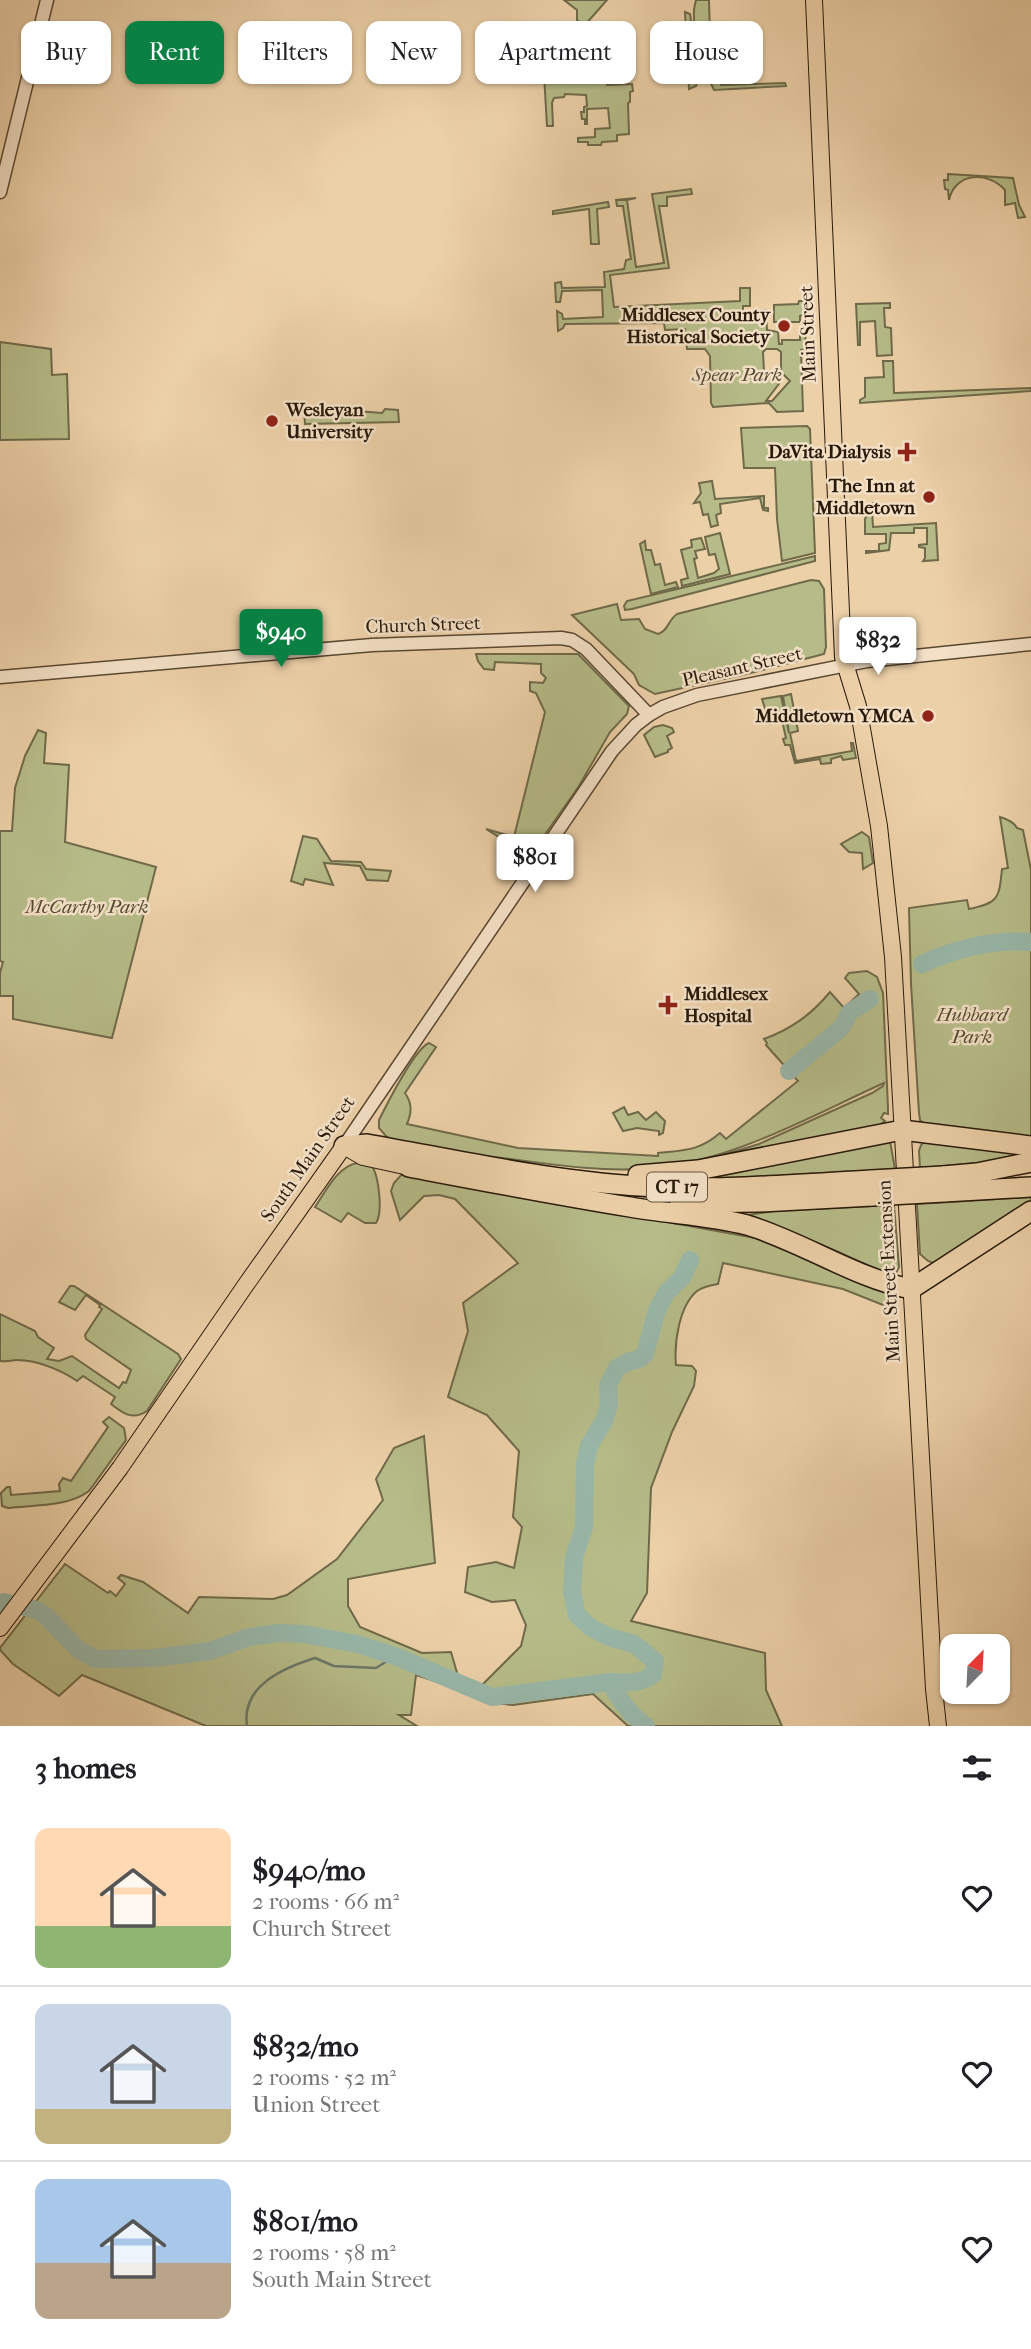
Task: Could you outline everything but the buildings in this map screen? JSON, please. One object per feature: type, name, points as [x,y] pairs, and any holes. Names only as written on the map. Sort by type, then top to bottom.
[{"type":"highway","points":[[544,1184],[698,1170],[902,1130],[1031,1146]]},
{"type":"highway","name":"CT 17","points":[[344,1146],[367,1144],[603,1199],[709,1204],[871,1188],[943,1184],[1031,1187]]},
{"type":"highway","name":"CT 17","points":[[943,1184],[1031,1163]]},
{"type":"highway","name":"CT 17","points":[[409,1167],[544,1184]]},
{"type":"highway","points":[[544,1184],[747,1225],[881,1281],[911,1289],[1031,1211]]},
{"type":"main road","name":"Main Street","points":[[814,0],[846,665],[858,706],[877,814]]},
{"type":"main road","name":"Main Street Extension","points":[[877,814],[886,872],[893,957],[938,1726]]},
{"type":"main road","name":"CT 17","points":[[344,1146],[363,1157],[409,1167]]},
{"type":"main road","name":"South Main Street","points":[[0,1628],[120,1468],[344,1146]]},
{"type":"street","points":[[0,192],[47,0]]},
{"type":"street","name":"Church Street","points":[[0,677],[365,646],[561,638],[586,649],[649,715]]},
{"type":"street","name":"Pleasant Street","points":[[649,715],[697,695],[846,665],[1031,644]]},
{"type":"street","name":"South Main Street","points":[[344,1146],[612,751],[649,715]]},
{"type":"green space","points":[[564,0],[607,0],[588,21],[577,20],[577,10]]},
{"type":"green space","points":[[696,0],[709,0],[710,21],[694,21]]},
{"type":"green space","points":[[685,12],[690,14],[691,21],[685,21]]},
{"type":"green space","points":[[785,83],[786,86],[714,90],[711,84]]},
{"type":"green space","points":[[545,84],[632,84],[633,91],[630,92],[628,103],[629,134],[617,135],[617,141],[602,142],[601,145],[578,142],[578,138],[595,137],[595,129],[610,128],[608,108],[587,109],[585,124],[581,112],[584,112],[584,107],[587,106],[586,95],[565,94],[564,97],[554,98],[553,126],[547,126]]},
{"type":"green space","points":[[948,174],[1013,178],[1019,205],[1025,217],[1018,218],[1015,203],[1005,205],[1005,190],[981,177],[973,177],[958,184],[949,200],[944,180],[948,180]]},
{"type":"green space","name":"Spear Park","points":[[691,189],[692,194],[667,197],[667,206],[659,206],[669,268],[610,275],[614,307],[740,301],[740,288],[750,288],[750,306],[743,306],[743,312],[766,310],[767,330],[778,332],[779,344],[782,344],[782,340],[800,340],[800,332],[805,331],[806,349],[801,350],[803,411],[777,412],[769,403],[713,407],[710,356],[705,349],[687,349],[685,329],[665,330],[664,323],[565,324],[558,331],[557,311],[562,314],[563,319],[603,317],[602,290],[562,291],[560,302],[556,302],[555,283],[561,282],[562,288],[605,287],[604,272],[624,269],[626,260],[631,259],[623,206],[617,206],[616,200],[636,198],[627,200],[636,267],[664,263],[652,194]],"holes":[[[766,349],[777,349],[781,352],[781,372],[790,381],[772,401],[766,401],[781,381],[776,375],[768,376],[764,372],[763,352]]]},
{"type":"green space","points":[[608,202],[609,207],[597,209],[599,244],[591,244],[589,209],[553,214],[553,211]]},
{"type":"green space","points":[[799,301],[804,301],[805,314],[800,316],[800,322],[774,322],[774,305],[798,304]]},
{"type":"green space","points":[[890,303],[890,308],[884,308],[885,327],[891,328],[892,355],[877,356],[875,321],[860,322],[858,345],[856,304]]},
{"type":"green space","points":[[0,342],[51,349],[52,375],[67,374],[69,439],[0,440]]},
{"type":"green space","points":[[883,361],[893,361],[894,393],[1031,388],[1031,391],[860,403],[865,397],[865,378],[884,377]]},
{"type":"green space","points":[[304,407],[382,413],[385,409],[398,410],[399,422],[305,424]]},
{"type":"green space","points":[[807,426],[810,429],[815,553],[782,561],[775,468],[744,468],[741,428]]},
{"type":"green space","points":[[712,481],[715,499],[764,496],[764,508],[768,508],[768,511],[763,510],[760,498],[720,504],[721,513],[716,515],[718,525],[711,527],[708,514],[703,515],[700,502],[694,503],[701,493],[699,483]]},
{"type":"green space","points":[[873,503],[878,503],[881,510],[872,510],[873,527],[936,523],[938,560],[923,561],[925,548],[919,545],[927,544],[927,528],[914,528],[914,533],[891,533],[889,550],[866,553],[879,551],[879,544],[886,543],[886,534],[865,534],[865,519]]},
{"type":"green space","points":[[720,533],[730,574],[682,586],[681,580],[688,578],[681,550],[692,547],[691,540],[701,538],[705,549],[695,551],[697,558],[694,559],[698,578],[714,573],[719,569],[715,554],[709,555],[705,537]]},
{"type":"green space","points":[[645,541],[646,550],[651,550],[655,565],[660,564],[665,585],[676,582],[678,587],[651,594],[640,544]]},
{"type":"green space","points":[[815,556],[815,561],[625,610],[627,601]]},
{"type":"green space","points":[[811,580],[819,581],[824,589],[824,654],[655,694],[639,685],[634,674],[572,615],[617,604],[621,620],[639,619],[645,629],[658,634],[677,614]]},
{"type":"green space","points":[[476,654],[578,654],[629,706],[627,714],[610,732],[579,786],[530,856],[486,829],[514,837],[545,712],[536,693],[530,691],[530,682],[543,683],[546,678],[541,673],[541,664],[495,662],[494,670],[484,669]]},
{"type":"green space","points":[[791,694],[798,731],[790,733],[796,761],[852,751],[851,743],[856,758],[843,760],[841,756],[831,759],[831,763],[821,764],[820,759],[795,763],[790,745],[785,745],[783,739],[786,738],[781,716],[773,718],[774,723],[770,724],[762,699],[781,696],[789,733],[783,696]]},
{"type":"green space","points":[[663,725],[672,728],[674,732],[667,736],[672,748],[655,757],[644,735],[654,727]]},
{"type":"green space","name":"McCarthy Park","points":[[38,730],[46,733],[44,763],[69,765],[65,842],[156,867],[112,1038],[13,1019],[13,996],[0,996],[3,962],[0,961],[0,831],[12,831],[15,788],[25,756]]},
{"type":"green space","name":"Hubbard Park","points":[[1000,817],[1023,830],[1031,870],[1031,1139],[924,1124],[919,1113],[909,908],[967,900],[969,909],[996,898],[1002,869],[1008,868]]},
{"type":"green space","points":[[862,832],[869,837],[873,863],[863,869],[862,853],[849,852],[841,844]]},
{"type":"green space","points":[[303,836],[317,839],[331,861],[361,862],[366,869],[391,871],[388,881],[367,880],[360,866],[324,863],[333,885],[305,879],[303,885],[291,881]]},
{"type":"green space","points":[[867,971],[877,977],[883,993],[888,1114],[884,1113],[881,1118],[885,1121],[880,1125],[700,1162],[759,1144],[872,1093],[884,1083],[795,1125],[735,1149],[672,1166],[620,1170],[433,1149],[393,1140],[379,1128],[379,1120],[402,1078],[416,1055],[429,1043],[436,1047],[405,1093],[410,1108],[407,1124],[518,1148],[658,1156],[658,1153],[698,1146],[720,1133],[726,1139],[798,1081],[766,1045],[764,1039],[800,1020],[830,992],[844,1008],[859,994],[845,978],[849,973]]},
{"type":"green space","points":[[624,1107],[628,1115],[638,1112],[646,1120],[656,1112],[665,1121],[663,1133],[659,1135],[659,1131],[637,1128],[623,1131],[613,1113]]},
{"type":"green space","points":[[927,1140],[1021,1152],[1018,1155],[977,1163],[920,1168],[919,1151]]},
{"type":"green space","points":[[890,1141],[895,1169],[699,1180]]},
{"type":"green space","points":[[357,1163],[372,1166],[374,1171],[380,1203],[376,1223],[365,1223],[348,1213],[341,1222],[315,1207],[338,1174]]},
{"type":"green space","points":[[402,1174],[761,1239],[892,1296],[893,1309],[843,1289],[723,1263],[718,1284],[697,1291],[686,1306],[679,1325],[676,1365],[692,1366],[696,1371],[694,1386],[672,1432],[651,1488],[647,1593],[631,1621],[765,1653],[766,1690],[782,1726],[628,1726],[593,1694],[513,1705],[487,1702],[482,1685],[521,1646],[526,1625],[515,1600],[492,1602],[465,1592],[468,1567],[496,1562],[514,1568],[522,1527],[513,1517],[519,1451],[487,1415],[448,1397],[468,1331],[463,1303],[518,1263],[455,1199],[439,1195],[424,1196],[400,1220],[391,1191]]},
{"type":"green space","points":[[1031,1197],[1031,1205],[936,1264],[920,1254],[917,1204]]},
{"type":"green space","points":[[894,1205],[899,1267],[895,1275],[891,1276],[749,1215],[774,1211]]},
{"type":"green space","points":[[70,1286],[74,1286],[178,1354],[181,1359],[147,1411],[142,1414],[132,1416],[124,1413],[111,1404],[115,1397],[83,1376],[77,1381],[41,1364],[25,1360],[0,1361],[0,1314],[35,1331],[38,1337],[54,1348],[47,1359],[59,1361],[72,1356],[119,1388],[123,1382],[126,1383],[131,1370],[86,1339],[85,1335],[102,1309],[100,1305],[86,1295],[75,1310],[59,1302]]},
{"type":"green space","points":[[109,1417],[124,1428],[126,1440],[89,1491],[61,1503],[8,1508],[2,1506],[1,1493],[7,1487],[10,1487],[11,1495],[60,1491],[59,1484],[63,1478],[71,1481],[108,1427],[103,1422]]},
{"type":"green space","points":[[424,1436],[435,1563],[348,1579],[348,1606],[360,1627],[422,1653],[451,1652],[462,1690],[416,1675],[411,1715],[399,1715],[417,1726],[206,1726],[82,1675],[59,1696],[13,1664],[1,1651],[0,1648],[65,1564],[116,1596],[125,1584],[118,1578],[121,1575],[143,1582],[188,1613],[199,1597],[273,1599],[287,1595],[337,1559],[383,1500],[376,1479],[394,1448]]},
{"type":"waterway","points":[[922,964],[975,946],[1031,942]]},
{"type":"waterway","points":[[789,1071],[841,1028],[850,1012],[870,999]]},
{"type":"waterway","points":[[646,1726],[634,1717],[610,1682],[633,1682],[648,1678],[653,1675],[655,1661],[634,1644],[609,1637],[590,1627],[577,1615],[572,1592],[574,1558],[584,1527],[585,1464],[589,1446],[604,1421],[609,1405],[608,1385],[617,1368],[645,1354],[657,1310],[667,1292],[682,1278],[690,1260]]},
{"type":"waterway","points":[[0,1604],[4,1602],[37,1610],[79,1650],[96,1659],[154,1658],[210,1651],[249,1637],[279,1633],[304,1634],[357,1644],[395,1656],[492,1697],[610,1682]]},
{"type":"waterway","points":[[247,1726],[247,1712],[257,1690],[290,1667],[315,1658],[334,1666],[376,1668],[395,1656]]},
{"type":"place","name":"Middlesex County Historical Society","points":[[784,326]]},
{"type":"place","name":"Wesleyan University","points":[[272,421]]},
{"type":"place","name":"DaVita Dialysis","points":[[907,452]]},
{"type":"place","name":"The Inn at Middletown","points":[[929,497]]},
{"type":"place","name":"Middletown YMCA","points":[[928,716]]},
{"type":"place","name":"Middlesex Hospital","points":[[668,1005]]}]
